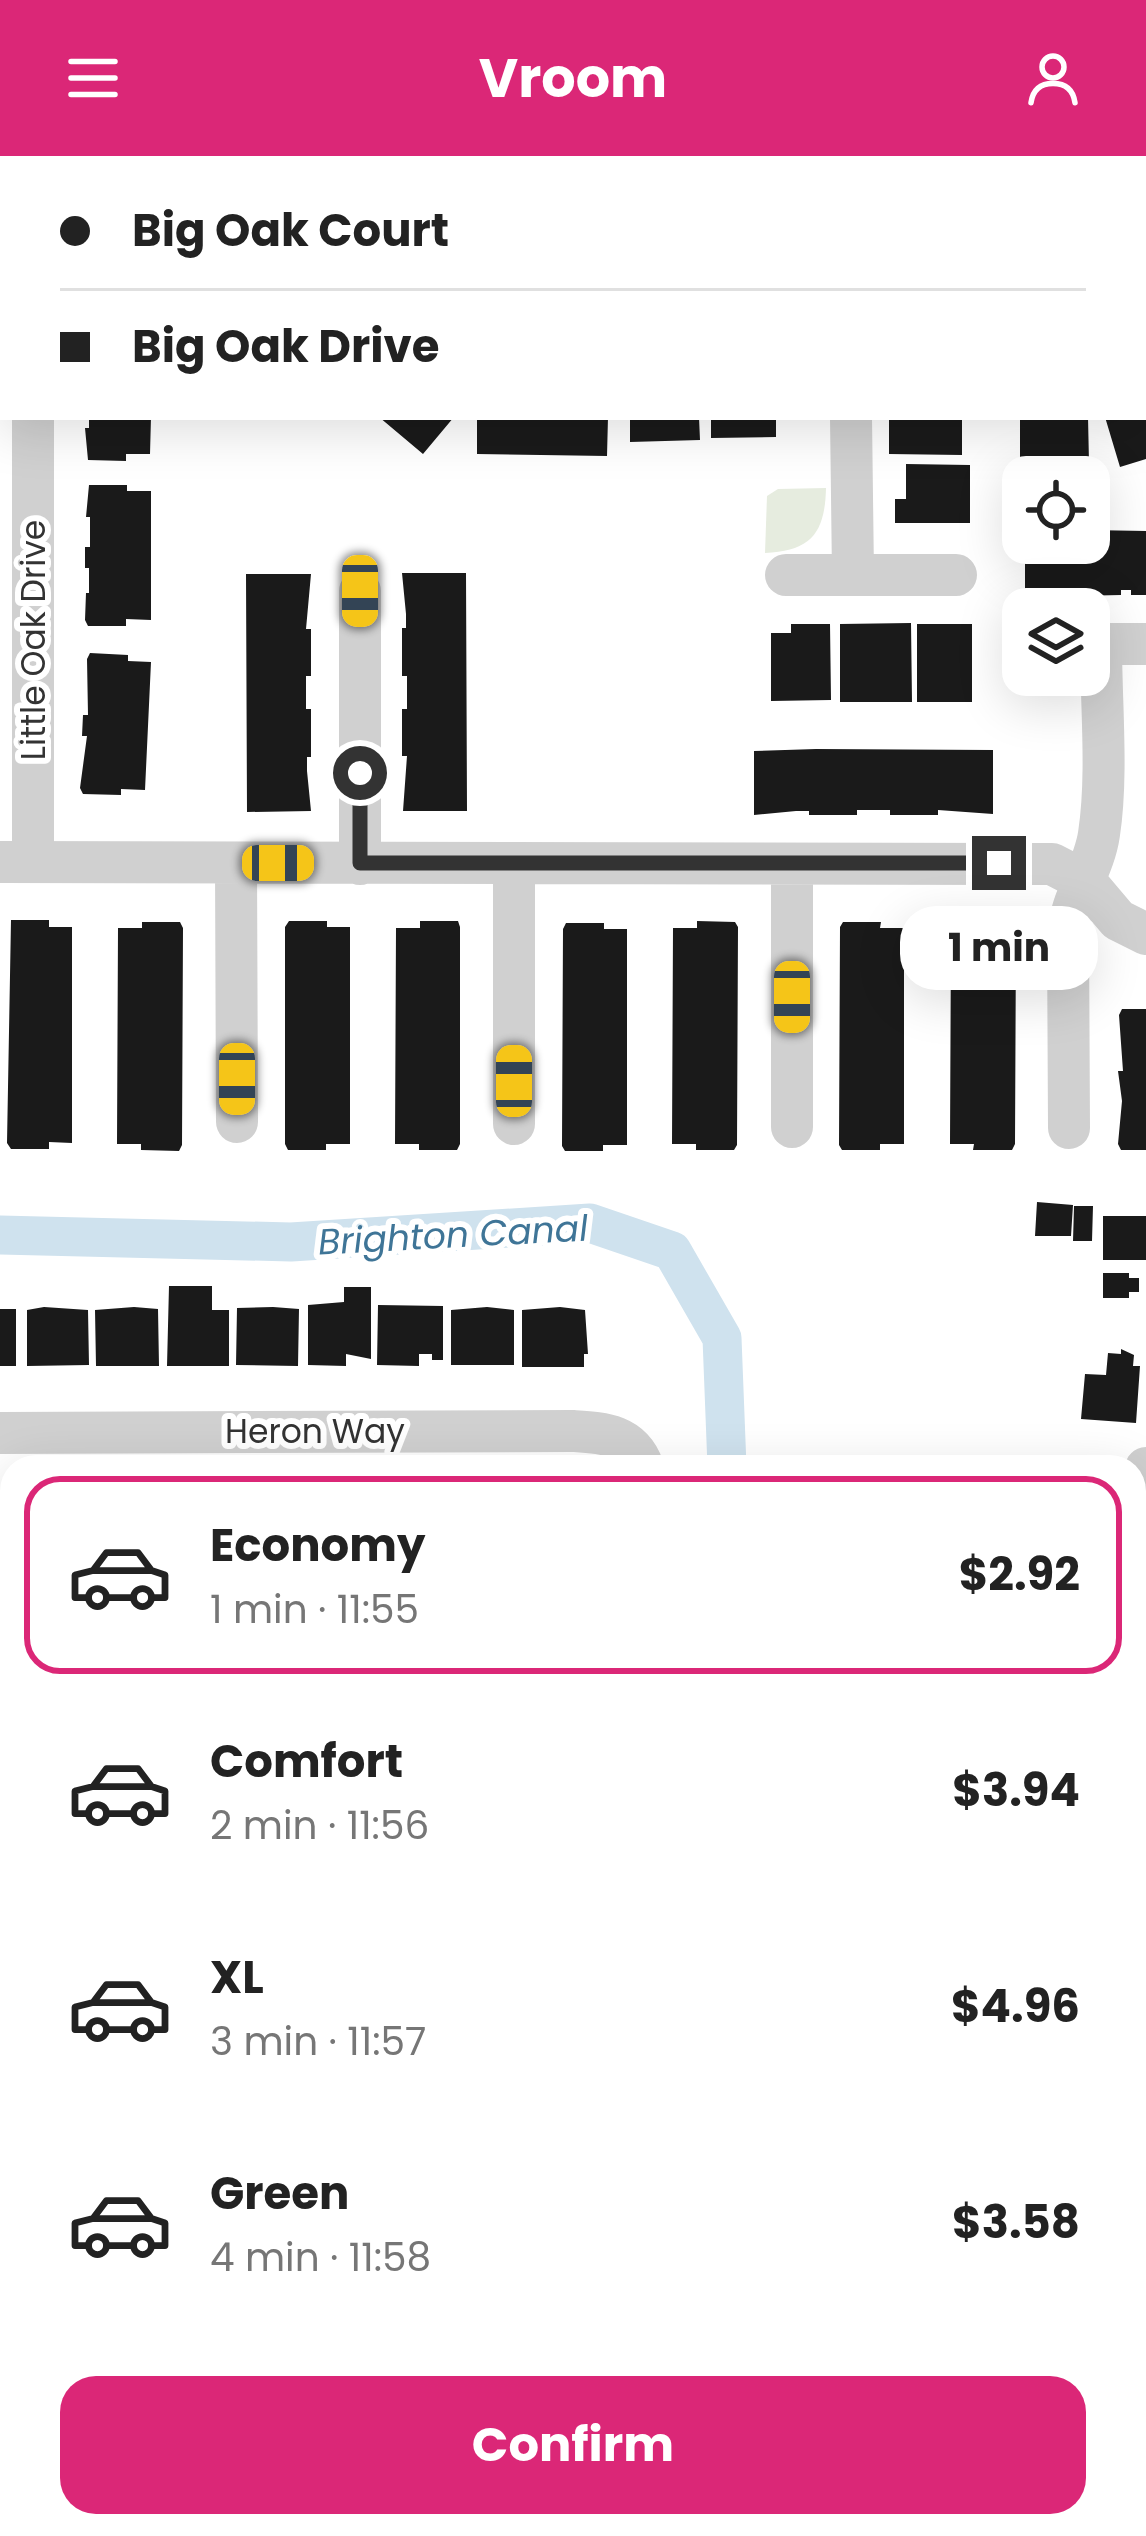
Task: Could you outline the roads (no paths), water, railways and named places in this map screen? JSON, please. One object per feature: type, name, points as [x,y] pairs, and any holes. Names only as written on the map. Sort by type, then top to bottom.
[{"type":"street","name":"Little Oak Drive","points":[[16,862],[16,531],[33,420]]},
{"type":"street","points":[[851,420],[853,574]]},
{"type":"street","points":[[786,574],[956,574]]},
{"type":"street","points":[[360,591],[360,863]]},
{"type":"street","points":[[1110,644],[1146,644]]},
{"type":"street","points":[[1069,1128],[1068,933],[1070,913],[1085,881],[1101,821],[1097,696]]},
{"type":"street","points":[[16,862],[1052,864],[1085,881],[1118,920],[1144,932]]},
{"type":"street","points":[[236,863],[237,1122]]},
{"type":"street","points":[[514,863],[514,1124]]},
{"type":"street","points":[[792,863],[792,1126]]},
{"type":"street","name":"Heron Way","points":[[0,1433],[542,1431],[612,1435],[636,1455]]},
{"type":"waterway","name":"Brighton Canal","points":[[0,1235],[291,1242],[590,1223],[672,1251],[722,1338],[727,1455]]}]
